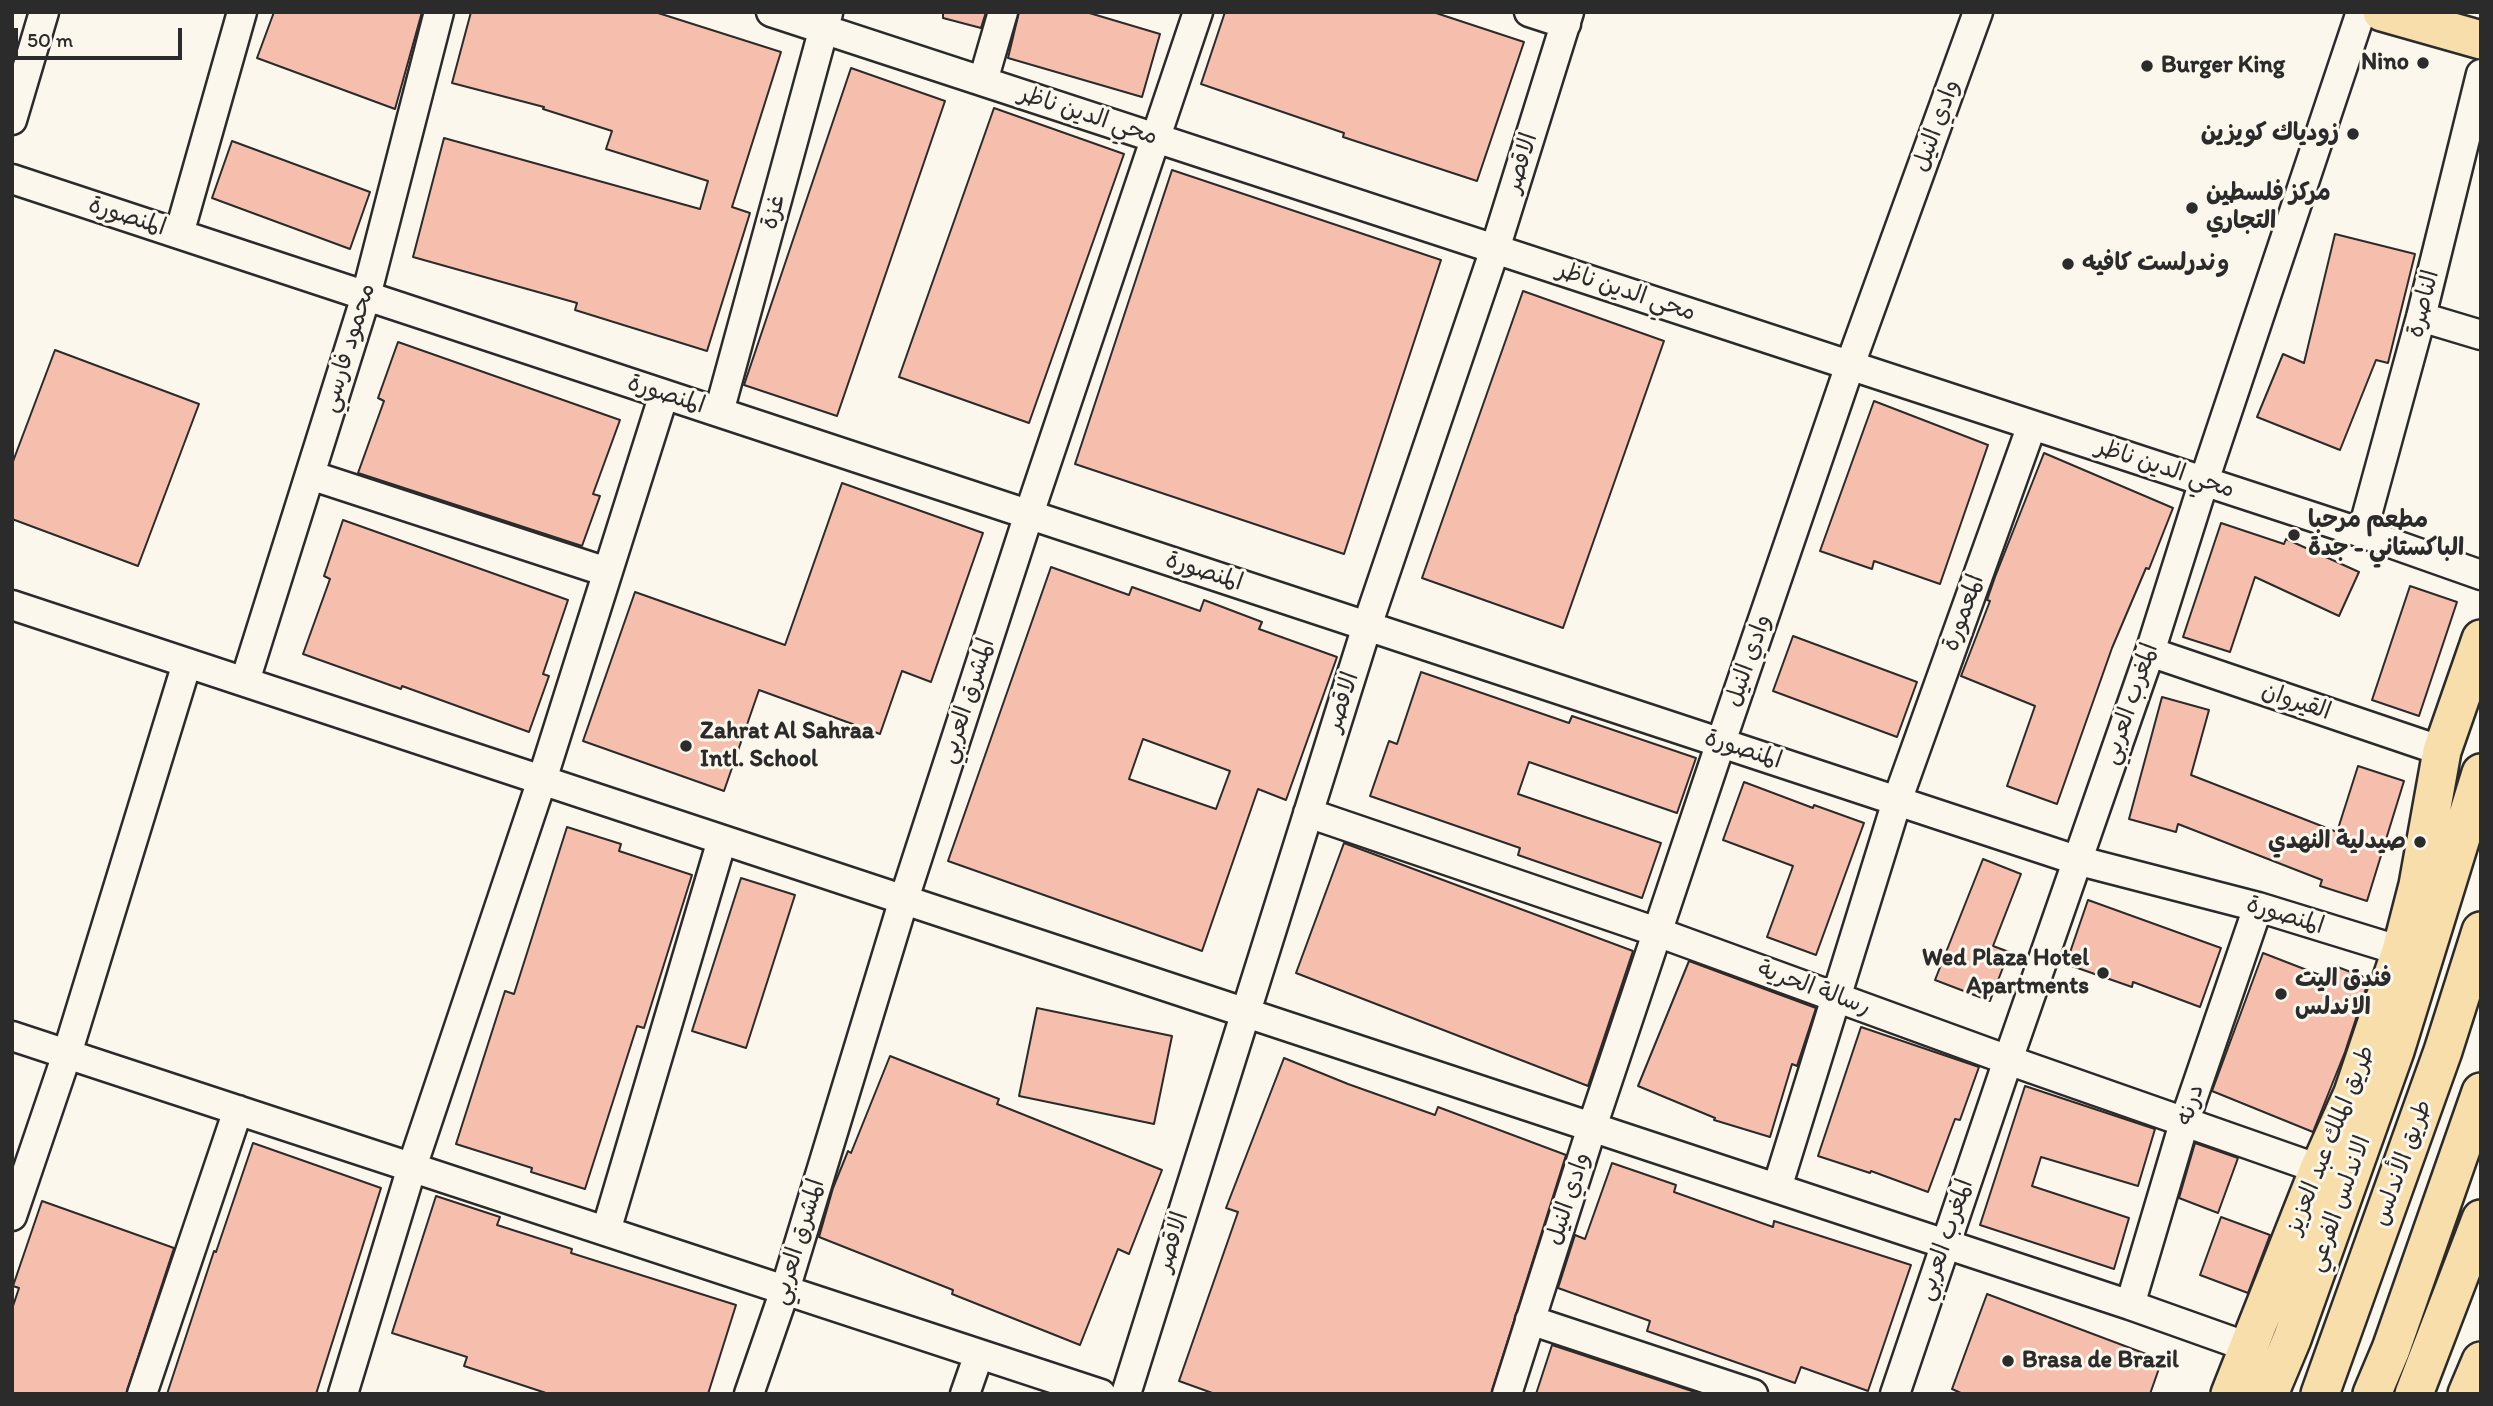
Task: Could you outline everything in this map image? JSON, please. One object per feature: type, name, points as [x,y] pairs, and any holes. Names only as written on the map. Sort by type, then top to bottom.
[{"type":"main road","points":[[2382,12],[2481,40]]},
{"type":"main road","name":"طريق الملك عبد العزيز","points":[[2230,1394],[2319,1168],[2353,1093],[2401,951],[2418,885],[2442,751],[2481,639]]},
{"type":"main road","points":[[2418,885],[2481,718]]},
{"type":"main road","name":"الاندلس الفرعي","points":[[2270,1392],[2292,1339],[2395,1051],[2481,772]]},
{"type":"main road","name":"طريق الأندلس","points":[[2320,1394],[2443,1052],[2481,931]]},
{"type":"main road","name":"طريق الأندلس","points":[[2372,1394],[2392,1349],[2481,1092]]},
{"type":"main road","points":[[2270,1392],[2353,1093]]},
{"type":"main road","points":[[2414,1394],[2481,1219]]},
{"type":"main road","points":[[2422,1394],[2455,1338],[2481,1284]]},
{"type":"main road","points":[[2467,1394],[2481,1361]]},
{"type":"street","points":[[12,120],[44,12]]},
{"type":"street","points":[[179,234],[242,12]]},
{"type":"street","name":"محمود فارسي","points":[[245,681],[366,296],[439,12]]},
{"type":"street","name":"محي الدين ناظر","points":[[771,12],[826,21],[983,81],[2362,533],[2481,575]]},
{"type":"street","points":[[983,81],[1003,12]]},
{"type":"street","name":"المشرق العربي","points":[[749,1394],[785,1290],[904,899],[1029,514],[1198,12]]},
{"type":"street","points":[[1529,12],[1567,18]]},
{"type":"street","name":"وادي النيل","points":[[1507,1394],[1592,1127],[1721,742],[1850,365],[1978,12]]},
{"type":"street","name":"المغرب العربي","points":[[1895,1394],[2150,652],[2204,481],[2361,12]]},
{"type":"street","name":"الاقصر","points":[[1126,1394],[1367,626],[1495,249],[1567,18]]},
{"type":"street","name":"غزة","points":[[719,412],[826,21]]},
{"type":"street","name":"الناصرة","points":[[2362,533],[2421,317],[2481,74]]},
{"type":"street","name":"المنصورة","points":[[12,179],[2077,860],[2258,907],[2401,951]]},
{"type":"street","points":[[2421,317],[2481,335]]},
{"type":"street","points":[[343,1394],[412,1167],[542,780],[664,394]]},
{"type":"street","name":"المعمورة","points":[[1777,1188],[1897,800],[2032,425]]},
{"type":"street","points":[[310,475],[607,572]]},
{"type":"street","points":[[12,605],[1945,1243],[2248,1347]]},
{"type":"street","name":"القيروان","points":[[2150,652],[2442,751]]},
{"type":"street","points":[[12,1216],[67,1054],[187,663]]},
{"type":"street","name":"رسالة الحرية","points":[[1308,813],[1657,932],[2184,1123],[2319,1168]]},
{"type":"street","points":[[606,1231],[722,840]]},
{"type":"street","name":"درنه","points":[[2130,1305],[2184,1123],[2258,907]]},
{"type":"street","points":[[12,1036],[1101,1394]]},
{"type":"street","points":[[142,1394],[238,1110]]},
{"type":"street","points":[[1530,1320],[1753,1394]]},
{"type":"street","points":[[965,1394],[979,1353]]},
{"type":"building","points":[[274,12],[422,12],[395,109],[257,58]]},
{"type":"building","points":[[471,12],[655,12],[781,52],[732,207],[750,213],[707,351],[575,310],[577,303],[413,257],[444,138],[700,209],[708,181],[606,149],[612,131],[543,109],[544,107],[452,83]]},
{"type":"building","points":[[943,12],[986,12],[981,28],[943,18]]},
{"type":"building","points":[[1019,12],[1086,12],[1160,34],[1142,97],[1008,58]]},
{"type":"building","points":[[1225,12],[1433,12],[1524,42],[1477,181],[1343,137],[1344,133],[1201,84]]},
{"type":"building","points":[[851,68],[945,101],[837,416],[744,385]]},
{"type":"building","points":[[994,108],[1124,154],[1029,423],[899,377]]},
{"type":"building","points":[[232,141],[370,192],[350,249],[212,198]]},
{"type":"building","points":[[1172,170],[1441,260],[1344,554],[1075,464]]},
{"type":"building","points":[[2335,234],[2415,254],[2388,363],[2376,360],[2340,450],[2257,417],[2283,354],[2304,363]]},
{"type":"building","points":[[1523,291],[1664,341],[1563,628],[1422,578]]},
{"type":"building","points":[[398,342],[620,420],[593,494],[600,496],[582,546],[358,473],[384,401],[378,398]]},
{"type":"building","points":[[55,350],[199,404],[138,566],[12,519],[12,464]]},
{"type":"building","points":[[1874,401],[1988,445],[1940,584],[1874,561],[1872,569],[1820,551]]},
{"type":"building","points":[[2044,453],[2173,508],[2149,569],[2146,568],[2112,648],[2057,804],[2007,786],[2035,706],[1961,676],[1990,601],[1987,600],[1995,577]]},
{"type":"building","points":[[842,483],[983,533],[931,682],[902,671],[880,734],[759,690],[724,791],[583,741],[635,592],[785,645]]},
{"type":"building","points":[[343,520],[568,600],[543,674],[549,676],[529,732],[303,654],[330,579],[324,576]]},
{"type":"building","points":[[2221,523],[2284,544],[2286,539],[2359,572],[2339,616],[2255,577],[2230,652],[2183,637]]},
{"type":"building","points":[[1051,567],[1129,595],[1132,587],[1200,611],[1204,600],[1262,622],[1259,629],[1337,657],[1286,800],[1258,789],[1202,951],[948,861]],"holes":[[[1143,739],[1230,771],[1216,809],[1129,779]]]},
{"type":"building","points":[[2410,586],[2457,602],[2419,716],[2372,700]]},
{"type":"building","points":[[1793,636],[1917,682],[1897,737],[1773,691]]},
{"type":"building","points":[[1421,672],[1569,723],[1572,716],[1696,758],[1677,813],[1529,762],[1518,794],[1661,843],[1642,898],[1518,855],[1520,848],[1370,796],[1389,741],[1397,744]]},
{"type":"building","points":[[2162,697],[2209,710],[2191,775],[2337,832],[2358,766],[2404,781],[2367,901],[2320,886],[2322,880],[2178,824],[2176,832],[2129,819]]},
{"type":"building","points":[[1744,782],[1813,808],[1814,805],[1864,823],[1816,955],[1767,937],[1793,866],[1723,840]]},
{"type":"building","points":[[567,827],[621,844],[619,851],[692,875],[644,1028],[637,1026],[585,1189],[531,1172],[532,1168],[456,1144],[505,991],[514,994]]},
{"type":"building","points":[[1344,843],[1633,951],[1588,1086],[1296,973]]},
{"type":"building","points":[[1983,859],[2021,874],[1993,946],[2009,952],[1990,1001],[1935,980]]},
{"type":"building","points":[[741,878],[795,895],[746,1048],[692,1031]]},
{"type":"building","points":[[2088,900],[2221,948],[2200,1007],[2133,982],[2132,987],[2066,964]]},
{"type":"building","points":[[2263,953],[2330,979],[2335,966],[2369,979],[2345,1052],[2313,1132],[2212,1091]]},
{"type":"building","points":[[1689,961],[1816,1008],[1797,1066],[1792,1064],[1770,1137],[1714,1120],[1715,1118],[1638,1086]]},
{"type":"building","points":[[1037,1008],[1172,1036],[1154,1124],[1019,1096]]},
{"type":"building","points":[[1861,1027],[1979,1067],[1960,1120],[1955,1119],[1928,1192],[1871,1171],[1870,1173],[1818,1156]]},
{"type":"building","points":[[890,1056],[999,1099],[997,1104],[1162,1170],[1129,1254],[1118,1249],[1080,1345],[952,1294],[953,1290],[819,1237],[833,1188],[848,1151],[851,1153]]},
{"type":"building","points":[[1284,1058],[1435,1115],[1438,1107],[1566,1155],[1491,1394],[1215,1394],[1179,1381],[1238,1212],[1226,1208]]},
{"type":"building","points":[[2025,1086],[2155,1129],[2138,1186],[2041,1157],[2032,1186],[2129,1218],[2114,1269],[1980,1225]]},
{"type":"building","points":[[253,1143],[381,1188],[316,1394],[167,1394],[214,1251],[216,1252]]},
{"type":"building","points":[[2195,1143],[2238,1158],[2218,1213],[2179,1198]]},
{"type":"building","points":[[1612,1163],[1676,1185],[1674,1192],[1773,1227],[1774,1221],[1911,1265],[1868,1391],[1801,1367],[1795,1383],[1647,1331],[1650,1321],[1558,1288],[1575,1235],[1585,1239]]},
{"type":"building","points":[[436,1196],[500,1217],[497,1225],[572,1249],[571,1253],[736,1305],[708,1394],[549,1394],[464,1366],[467,1357],[392,1333]]},
{"type":"building","points":[[42,1201],[174,1248],[126,1394],[12,1394],[12,1309],[19,1288],[13,1286]]},
{"type":"building","points":[[2221,1217],[2270,1235],[2248,1293],[2200,1275]]},
{"type":"building","points":[[1987,1294],[2162,1360],[2150,1394],[1963,1394],[1952,1389]]},
{"type":"building","points":[[1552,1345],[1698,1393],[1698,1394],[1536,1394]]},
{"type":"place","name":"Nino","points":[[2423,63]]},
{"type":"place","name":"Burger King","points":[[2147,66]]},
{"type":"place","name":"زودياك كويزين","points":[[2353,134]]},
{"type":"place","name":"مركز فلسطين التجاري","points":[[2192,208]]},
{"type":"place","name":"وندرلست كافيه","points":[[2068,264]]},
{"type":"place","name":"مطعم مرحبا الباكستاني - جدة","points":[[2294,535]]},
{"type":"place","name":"Zahrat Al Sahraa Intl. School","points":[[686,746]]},
{"type":"place","name":"صيدلية النهدي","points":[[2420,842]]},
{"type":"place","name":"Wed Plaza Hotel Apartments","points":[[2103,973]]},
{"type":"place","name":"فندق اليت الاندلس","points":[[2281,994]]},
{"type":"place","name":"Brasa de Brazil","points":[[2008,1361]]}]
